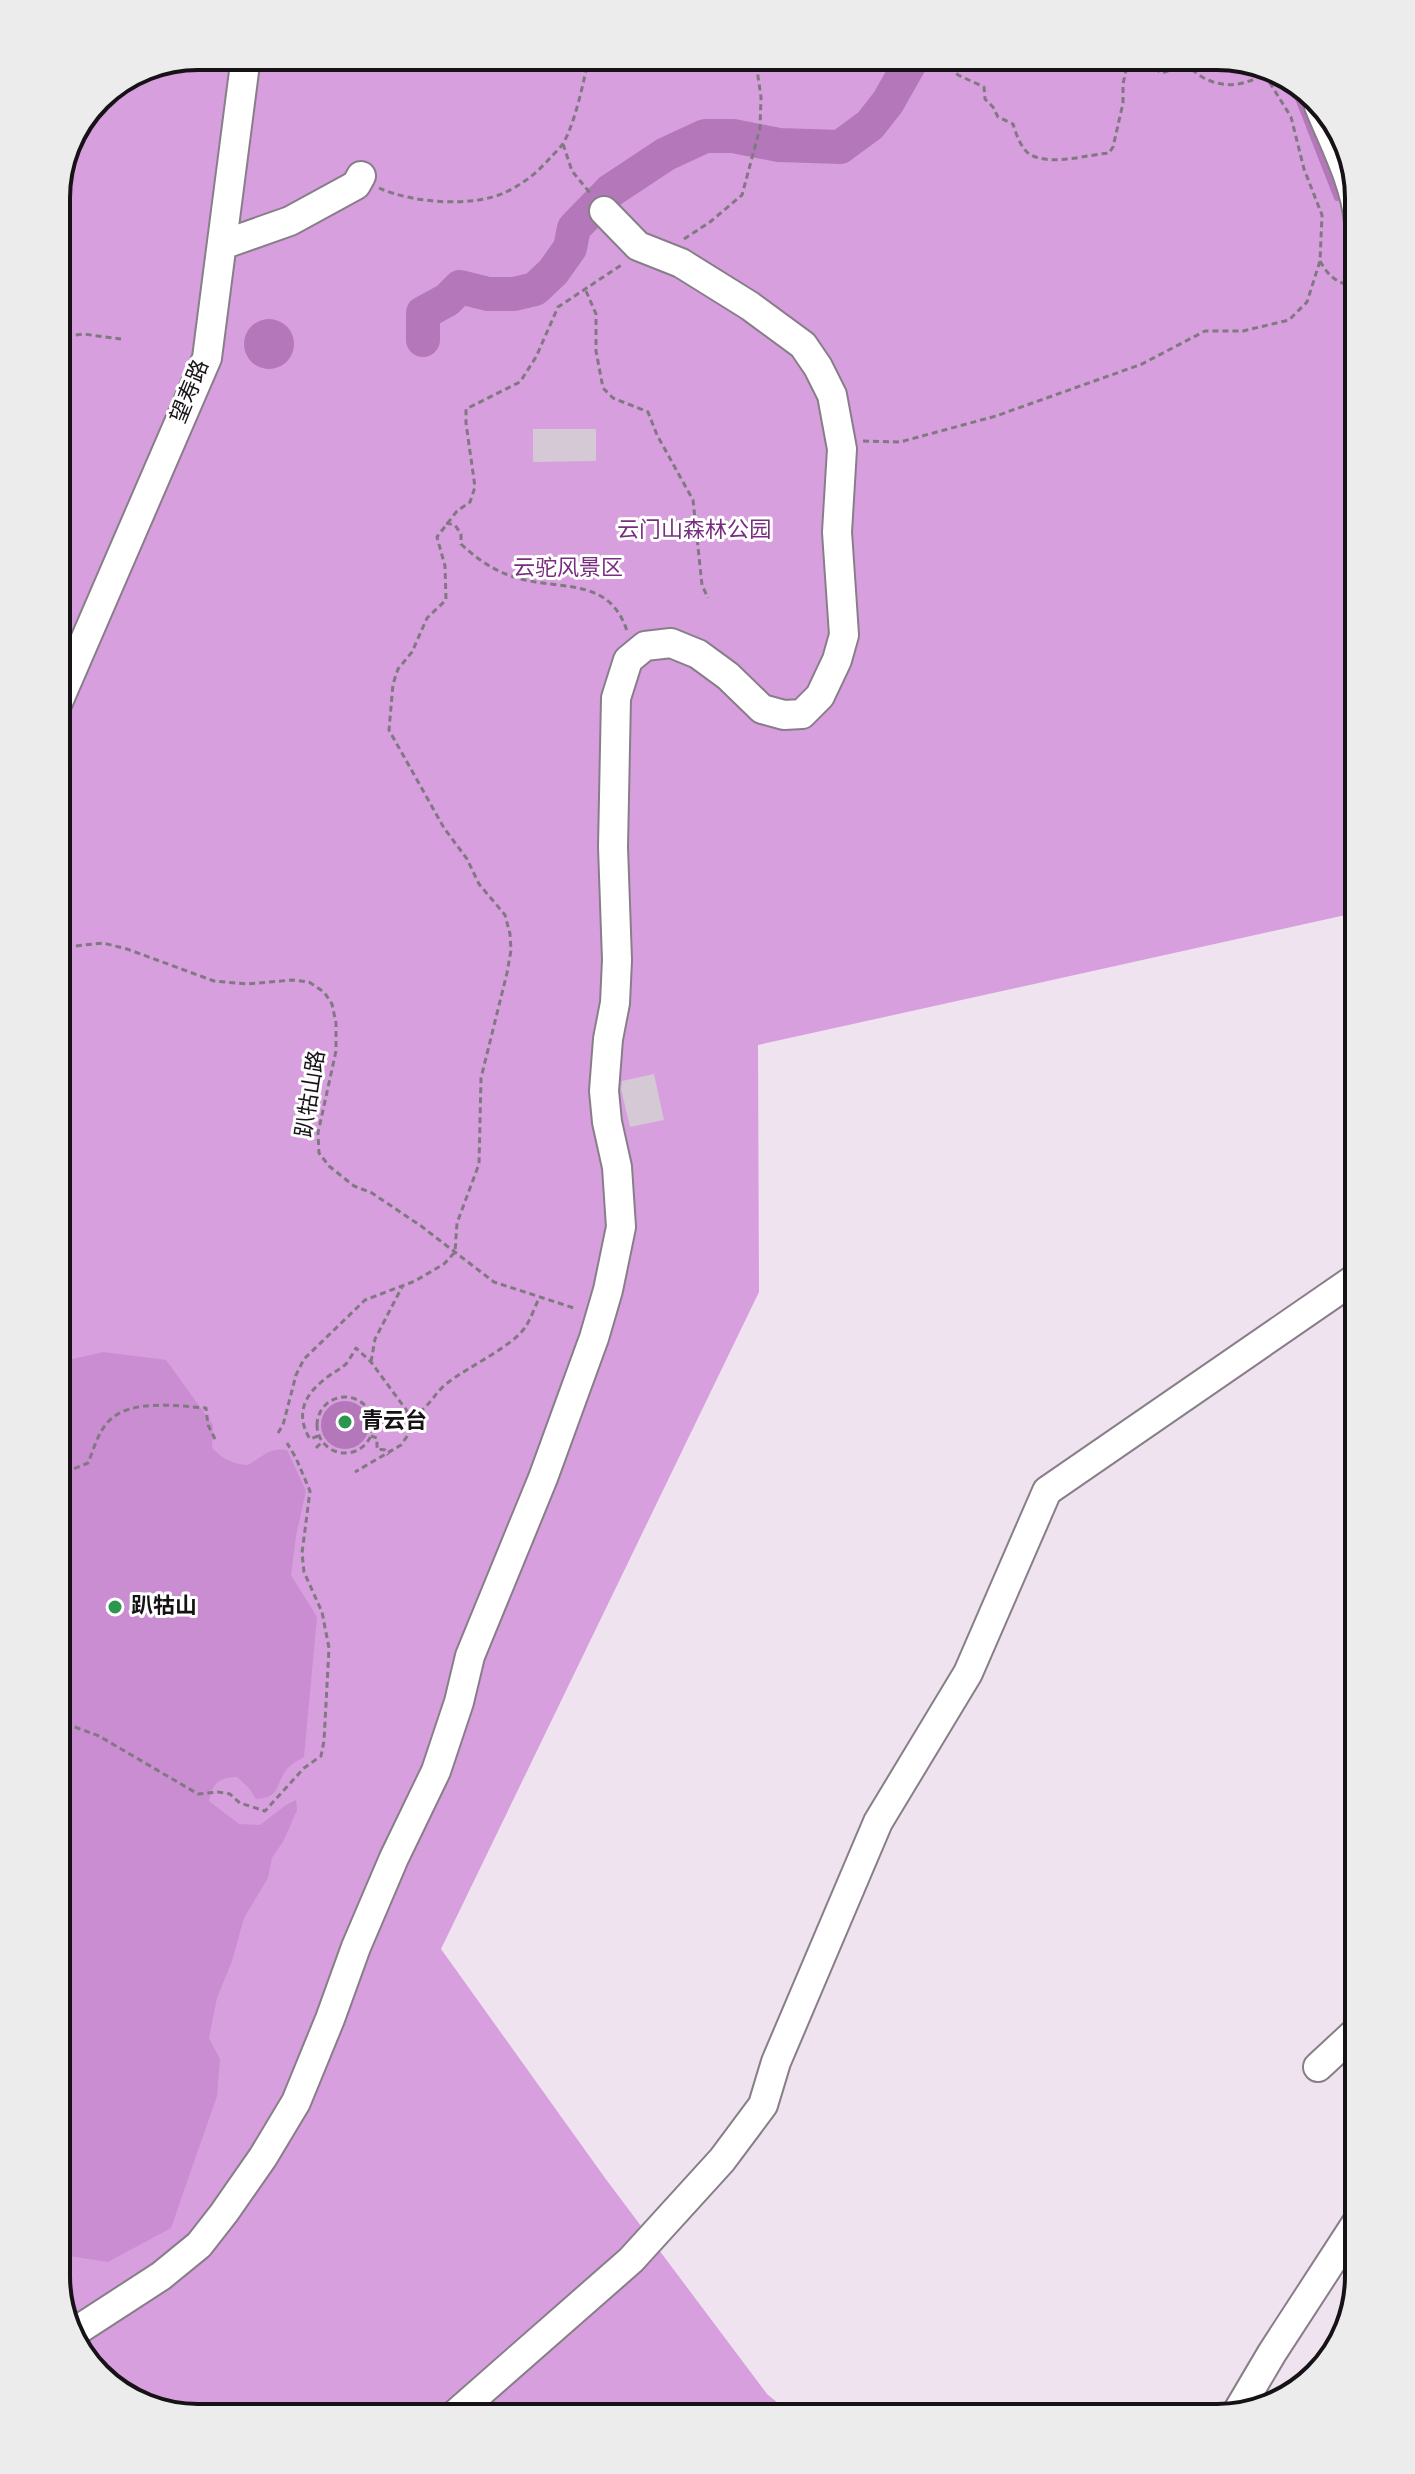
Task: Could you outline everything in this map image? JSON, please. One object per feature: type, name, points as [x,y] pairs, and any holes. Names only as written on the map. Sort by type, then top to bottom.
[{"type":"street","name":"望寿路","points":[[70,644],[207,358],[244,70]]},
{"type":"street","points":[[222,245],[290,221],[356,185],[361,176]]},
{"type":"street","points":[[81,2328],[161,2276],[199,2245],[263,2157],[296,2102],[356,1947],[436,1771],[459,1702],[470,1656],[562,1430],[594,1338],[621,1227],[617,1167],[604,1091],[617,960],[613,847],[616,698],[628,660],[645,646],[671,643],[698,654],[728,676],[762,709],[784,715],[802,714],[820,696],[837,660],[844,635],[837,532],[842,449],[840,428],[832,395],[818,367],[803,345],[729,292],[673,260],[638,246],[597,202]]},
{"type":"street","points":[[467,2404],[631,2260],[722,2160],[763,2105],[776,2062],[878,1822],[968,1673],[1047,1491],[1345,1286]]},
{"type":"street","points":[[1318,2067],[1345,2042]]},
{"type":"street","points":[[1243,2402],[1345,2241]]},
{"type":"path","points":[[361,176],[382,190],[439,201],[474,200],[504,193],[539,170],[563,144],[586,70]]},
{"type":"path","points":[[673,260],[679,243],[742,195],[760,128],[761,97],[757,70]]},
{"type":"path","points":[[954,70],[984,87],[985,99],[998,117],[1013,124],[1030,156],[1050,161],[1109,153],[1123,103],[1126,70]]},
{"type":"path","points":[[1192,70],[1205,79],[1232,87],[1259,77]]},
{"type":"path","points":[[840,428],[864,442],[900,442],[996,416],[1069,391],[1142,364],[1205,331],[1243,331],[1289,320],[1307,302],[1320,261],[1322,215],[1304,169],[1291,117],[1268,81]]},
{"type":"path","points":[[563,144],[572,171],[597,202]]},
{"type":"path","points":[[278,1433],[304,1359],[365,1300],[415,1281],[444,1264],[455,1252],[457,1223],[479,1164],[481,1078],[507,973],[510,934],[505,915],[479,884],[389,730],[393,684],[398,669],[412,652],[427,618],[446,600],[445,566],[437,537],[457,511],[470,502],[475,487],[466,409],[520,382],[536,357],[558,307],[622,265],[638,246]]},
{"type":"path","points":[[1320,261],[1329,277],[1345,284]]},
{"type":"path","points":[[586,291],[596,314],[596,351],[603,388],[613,398],[648,412],[657,435],[693,500],[702,585],[708,598]]},
{"type":"path","points":[[70,336],[83,334],[121,339]]},
{"type":"path","points":[[446,523],[455,525],[461,534],[461,544],[488,566],[520,579],[586,589],[621,614],[627,631]]},
{"type":"path","name":"趴牯山路","points":[[70,947],[103,943],[214,981],[247,984],[292,980],[309,982],[324,992],[332,1004],[336,1023],[336,1051],[318,1133],[319,1153],[329,1166],[354,1186],[372,1193],[494,1282],[600,1315]]},
{"type":"path","points":[[371,1362],[375,1339],[403,1285]]},
{"type":"path","points":[[410,1419],[431,1403],[443,1385],[516,1338],[525,1328],[539,1298]]},
{"type":"path","points":[[318,1436],[310,1439],[301,1420],[302,1408],[310,1393],[348,1362],[356,1348],[371,1362],[407,1411],[410,1432],[401,1445],[388,1455],[355,1472]]},
{"type":"path","points":[[348,1397],[363,1403],[374,1423],[371,1436],[360,1450],[346,1454],[332,1451],[318,1436],[317,1422],[321,1409],[332,1399],[348,1397]]},
{"type":"path","points":[[70,1470],[88,1463],[107,1423],[120,1413],[143,1405],[206,1408],[208,1425],[216,1441]]},
{"type":"path","points":[[371,1436],[377,1438],[377,1449],[385,1450],[388,1455]]},
{"type":"path","points":[[316,1448],[322,1442]]},
{"type":"path","points":[[70,1725],[99,1736],[198,1794],[230,1794],[240,1803],[265,1811],[304,1768],[321,1756],[329,1675],[328,1639],[322,1612],[304,1572],[303,1540],[310,1491],[287,1443]]},
{"type":"green space","name":"云门山森林公园","points":[[1226,70],[1274,83],[1302,102],[1324,127],[1343,173],[1345,915],[758,1045],[759,1292],[441,1949],[605,2178],[767,2394],[779,2404],[173,2402],[127,2383],[102,2361],[83,2333],[72,2301],[70,189],[74,165],[83,141],[96,120],[113,102],[134,87],[173,72]]},
{"type":"shaded area","points":[[269,319],[287,326],[294,344],[287,362],[269,369],[251,362],[244,344],[251,326]]},
{"type":"shaded area","points":[[103,1352],[166,1360],[213,1425],[212,1448],[220,1455],[248,1465],[271,1451],[287,1450],[306,1491],[291,1575],[317,1617],[304,1757],[287,1769],[270,1796],[256,1799],[237,1777],[231,1777],[217,1783],[209,1801],[239,1824],[260,1825],[296,1800],[297,1810],[272,1858],[268,1878],[244,1918],[217,1998],[209,2038],[220,2059],[217,2096],[171,2228],[108,2262],[70,2256],[70,1360]]},
{"type":"shaded area","points":[[345,1401],[362,1408],[369,1425],[362,1442],[345,1449],[328,1442],[321,1425],[328,1408]]},
{"type":"building","points":[[533,429],[596,429],[596,461],[533,462]]},
{"type":"building","points":[[654,1074],[664,1120],[630,1127],[622,1081]]},
{"type":"waterway","points":[[423,340],[423,313],[447,300],[460,287],[488,294],[514,294],[535,289],[553,272],[570,248],[574,228],[610,191],[666,154],[705,136],[733,136],[779,145],[840,147],[870,125],[888,102],[906,70]]},
{"type":"waterway","points":[[1298,99],[1337,198]]},
{"type":"place","name":"青云台","points":[[345,1422]]},
{"type":"place","name":"趴牯山","points":[[115,1607]]},
{"type":"park label","name":"云驼风景区","points":[[568,569]]}]
